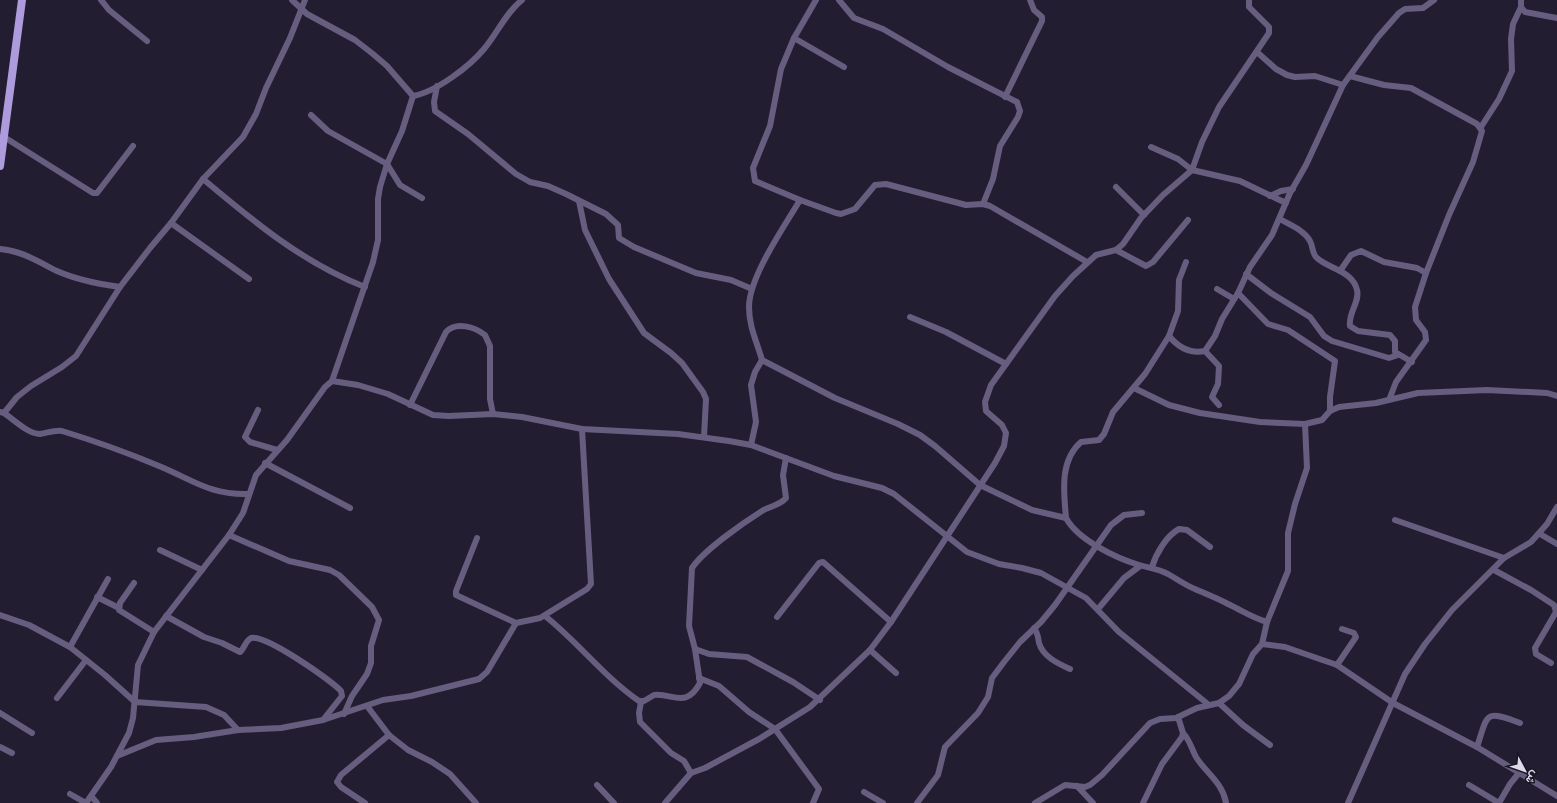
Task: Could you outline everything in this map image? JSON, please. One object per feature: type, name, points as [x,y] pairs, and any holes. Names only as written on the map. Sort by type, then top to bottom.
[{"type":"main road","points":[[0,166],[22,0]]},
{"type":"street","points":[[101,0],[109,10],[147,42]]},
{"type":"street","points":[[292,0],[302,10],[355,40],[387,66],[413,96]]},
{"type":"street","points":[[248,494],[232,494],[208,489],[156,465],[62,431],[49,431],[38,434],[30,431],[2,412],[31,386],[62,367],[76,356],[120,288],[203,179],[243,138],[256,114],[266,88],[290,38],[305,0]]},
{"type":"street","points":[[413,96],[424,93],[438,86],[472,61],[492,39],[509,10],[522,0]]},
{"type":"street","points":[[816,0],[794,38],[781,69],[774,113],[768,132],[756,157],[753,175],[755,181],[759,184],[836,213],[848,213],[855,209],[875,185],[886,184],[966,204],[983,204],[1006,214],[1087,262]]},
{"type":"street","points":[[839,0],[854,18],[883,29],[942,64],[1017,102],[1020,111],[1000,146],[993,179],[983,204]]},
{"type":"street","points":[[1005,97],[1042,21],[1042,18],[1034,10],[1030,0]]},
{"type":"street","points":[[665,803],[691,773],[729,756],[775,730],[820,700],[870,650],[891,622],[995,464],[1006,439],[1004,428],[986,411],[985,402],[991,385],[1055,296],[1087,262],[1096,255],[1116,250],[1144,215],[1163,195],[1192,170],[1202,142],[1219,107],[1269,33],[1270,30],[1249,7],[1249,0]]},
{"type":"street","points":[[1169,336],[1176,344],[1189,351],[1205,351],[1215,336],[1224,315],[1238,293],[1246,274],[1266,245],[1280,219],[1286,203],[1306,165],[1342,86],[1398,13],[1404,9],[1423,8],[1434,0]]},
{"type":"street","points":[[1389,400],[1392,388],[1412,362],[1426,340],[1425,332],[1416,320],[1414,314],[1426,273],[1449,215],[1473,162],[1482,131],[1481,127],[1499,99],[1512,71],[1511,39],[1513,24],[1521,7],[1521,0]]},
{"type":"street","points":[[1521,7],[1525,12],[1557,18]]},
{"type":"street","points":[[794,38],[844,67]]},
{"type":"street","points":[[1257,52],[1276,69],[1287,75],[1295,77],[1315,76],[1342,86]]},
{"type":"street","points":[[1350,76],[1384,85],[1411,88],[1481,127]]},
{"type":"street","points":[[438,86],[434,102],[435,111],[468,134],[516,174],[530,182],[548,186],[580,201],[614,220],[619,226],[619,238],[634,247],[696,273],[730,280],[752,289]]},
{"type":"street","points":[[70,794],[86,803],[117,756],[129,733],[135,702],[138,665],[154,632],[229,535],[243,513],[248,494],[256,475],[265,463],[287,440],[320,392],[332,381],[365,287],[378,240],[378,199],[387,164],[402,131],[413,96]]},
{"type":"street","points":[[311,115],[328,131],[387,164],[400,185],[422,198]]},
{"type":"street","points":[[4,137],[93,193],[98,193],[102,189],[133,146]]},
{"type":"street","points":[[1151,146],[1178,159],[1192,170],[1240,181],[1286,203]]},
{"type":"street","points":[[203,179],[275,238],[300,252],[328,271],[365,287]]},
{"type":"street","points":[[1116,187],[1144,215]]},
{"type":"street","points":[[1270,196],[1293,188]]},
{"type":"street","points":[[800,200],[766,258],[752,289],[748,306],[750,328],[762,360],[834,398],[914,432],[934,446],[980,486],[1032,510],[1066,518]]},
{"type":"street","points":[[580,201],[585,230],[609,279],[644,333],[682,363],[703,392],[706,399],[704,437]]},
{"type":"street","points":[[1280,219],[1305,235],[1311,244],[1316,257],[1350,278],[1357,290],[1357,298],[1349,321],[1350,326],[1358,331],[1390,335],[1395,341],[1394,348],[1398,355],[1412,362]]},
{"type":"street","points":[[1116,250],[1146,266],[1153,262],[1188,220]]},
{"type":"street","points":[[171,223],[249,279]]},
{"type":"street","points":[[0,249],[14,250],[28,255],[72,277],[120,288]]},
{"type":"street","points":[[1340,271],[1351,255],[1361,251],[1384,262],[1416,268],[1426,273]]},
{"type":"street","points":[[1186,262],[1179,280],[1178,311],[1169,336],[1134,388],[1113,412],[1104,434],[1099,440],[1081,442],[1072,453],[1064,477],[1066,518],[1075,530],[1110,554],[1140,566],[1152,567],[1231,605],[1248,616],[1267,622]]},
{"type":"street","points":[[1246,274],[1271,293],[1310,317],[1324,336],[1332,341],[1389,358],[1398,355]]},
{"type":"street","points":[[1217,290],[1234,299]]},
{"type":"street","points":[[1238,293],[1268,324],[1288,330],[1336,361],[1330,397],[1330,411]]},
{"type":"street","points":[[910,317],[946,332],[1006,364]]},
{"type":"street","points":[[410,405],[446,332],[452,327],[465,326],[485,335],[490,346],[490,399],[493,414]]},
{"type":"street","points":[[1205,351],[1219,366],[1218,384],[1212,397],[1219,405]]},
{"type":"street","points":[[751,445],[756,422],[751,385],[752,379],[762,360]]},
{"type":"street","points":[[332,381],[358,384],[388,394],[433,415],[448,416],[493,414],[582,430],[611,432],[657,432],[704,437],[751,445],[834,476],[882,488],[894,494],[967,552],[999,564],[1041,573],[1086,598],[1119,632],[1209,705]]},
{"type":"street","points":[[1134,388],[1169,405],[1200,413],[1260,422],[1305,424],[1322,420],[1330,411],[1339,408],[1389,400],[1418,393],[1487,390],[1547,393],[1557,396]]},
{"type":"street","points":[[258,410],[244,437],[250,442],[278,450]]},
{"type":"street","points":[[1035,803],[1062,787],[1070,785],[1085,787],[1096,781],[1150,723],[1160,719],[1178,717],[1197,708],[1220,702],[1229,696],[1239,684],[1253,654],[1262,644],[1267,622],[1288,571],[1288,533],[1295,504],[1308,464],[1305,442],[1305,424]]},
{"type":"street","points":[[476,538],[456,591],[456,595],[516,623],[546,616],[587,590],[591,584],[582,430]]},
{"type":"street","points":[[641,702],[654,695],[677,699],[692,695],[700,683],[696,649],[689,626],[692,568],[738,528],[764,510],[782,502],[786,498],[783,475],[786,458]]},
{"type":"street","points":[[265,463],[350,508]]},
{"type":"street","points":[[1348,803],[1405,674],[1425,644],[1452,610],[1494,570],[1504,558],[1532,542],[1540,534],[1557,507]]},
{"type":"street","points":[[917,803],[938,775],[945,747],[978,713],[988,697],[992,678],[1020,642],[1068,588],[1097,545],[1117,519],[1132,513],[1142,513]]},
{"type":"street","points":[[1395,520],[1504,558]]},
{"type":"street","points":[[1152,567],[1161,548],[1179,529],[1187,530],[1210,547]]},
{"type":"street","points":[[1540,534],[1557,544]]},
{"type":"street","points":[[229,535],[302,565],[330,570],[339,575],[372,607],[379,620],[371,646],[371,663],[367,674],[352,696],[344,714]]},
{"type":"street","points":[[160,550],[202,570]]},
{"type":"street","points":[[777,617],[819,563],[823,562],[891,622]]},
{"type":"street","points":[[1098,609],[1124,578],[1140,566]]},
{"type":"street","points":[[1494,570],[1531,590],[1554,605],[1556,612],[1535,648],[1536,654],[1551,663]]},
{"type":"street","points":[[70,646],[108,579]]},
{"type":"street","points":[[119,608],[122,599],[134,583]]},
{"type":"street","points":[[97,598],[119,608],[121,612],[154,632]]},
{"type":"street","points":[[0,615],[29,626],[70,646],[135,702],[206,707],[224,715],[238,730]]},
{"type":"street","points":[[166,616],[204,637],[222,642],[240,652],[249,639],[252,638],[269,642],[286,651],[341,691],[342,696],[323,720]]},
{"type":"street","points":[[546,616],[563,630],[585,655],[641,702]]},
{"type":"street","points":[[117,756],[156,740],[194,737],[238,730],[281,728],[323,720],[383,700],[411,696],[479,680],[487,672],[516,623]]},
{"type":"street","points":[[1034,628],[1038,633],[1042,649],[1049,657],[1070,669]]},
{"type":"street","points":[[1337,665],[1356,638],[1354,633],[1342,629]]},
{"type":"street","points":[[1262,644],[1285,646],[1337,665],[1393,703],[1477,748],[1557,796]]},
{"type":"street","points":[[696,649],[709,654],[747,657],[786,678],[820,700]]},
{"type":"street","points":[[870,650],[896,673]]},
{"type":"street","points":[[57,698],[86,660]]},
{"type":"street","points":[[700,678],[719,686],[749,712],[775,730],[819,789],[813,803]]},
{"type":"street","points":[[641,702],[639,713],[640,722],[671,754],[684,761],[691,773]]},
{"type":"street","points":[[1220,702],[1243,725],[1270,745]]},
{"type":"street","points":[[367,706],[389,735],[408,750],[432,762],[450,774],[476,803]]},
{"type":"street","points":[[0,713],[32,732]]},
{"type":"street","points":[[1477,748],[1486,719],[1490,716],[1498,715],[1520,724]]},
{"type":"street","points":[[1178,717],[1183,733],[1190,741],[1198,760],[1222,788],[1226,803]]},
{"type":"street","points":[[1143,803],[1162,764],[1180,740],[1183,733]]},
{"type":"street","points":[[366,803],[340,787],[338,780],[341,775],[389,735]]},
{"type":"street","points":[[0,747],[12,753]]},
{"type":"street","points":[[1469,785],[1499,803],[1519,773]]},
{"type":"street","points":[[597,785],[614,803]]},
{"type":"street","points":[[1077,786],[1093,803]]},
{"type":"street","points":[[864,792],[883,803]]},
{"type":"street","points":[[91,796],[97,803]]}]
